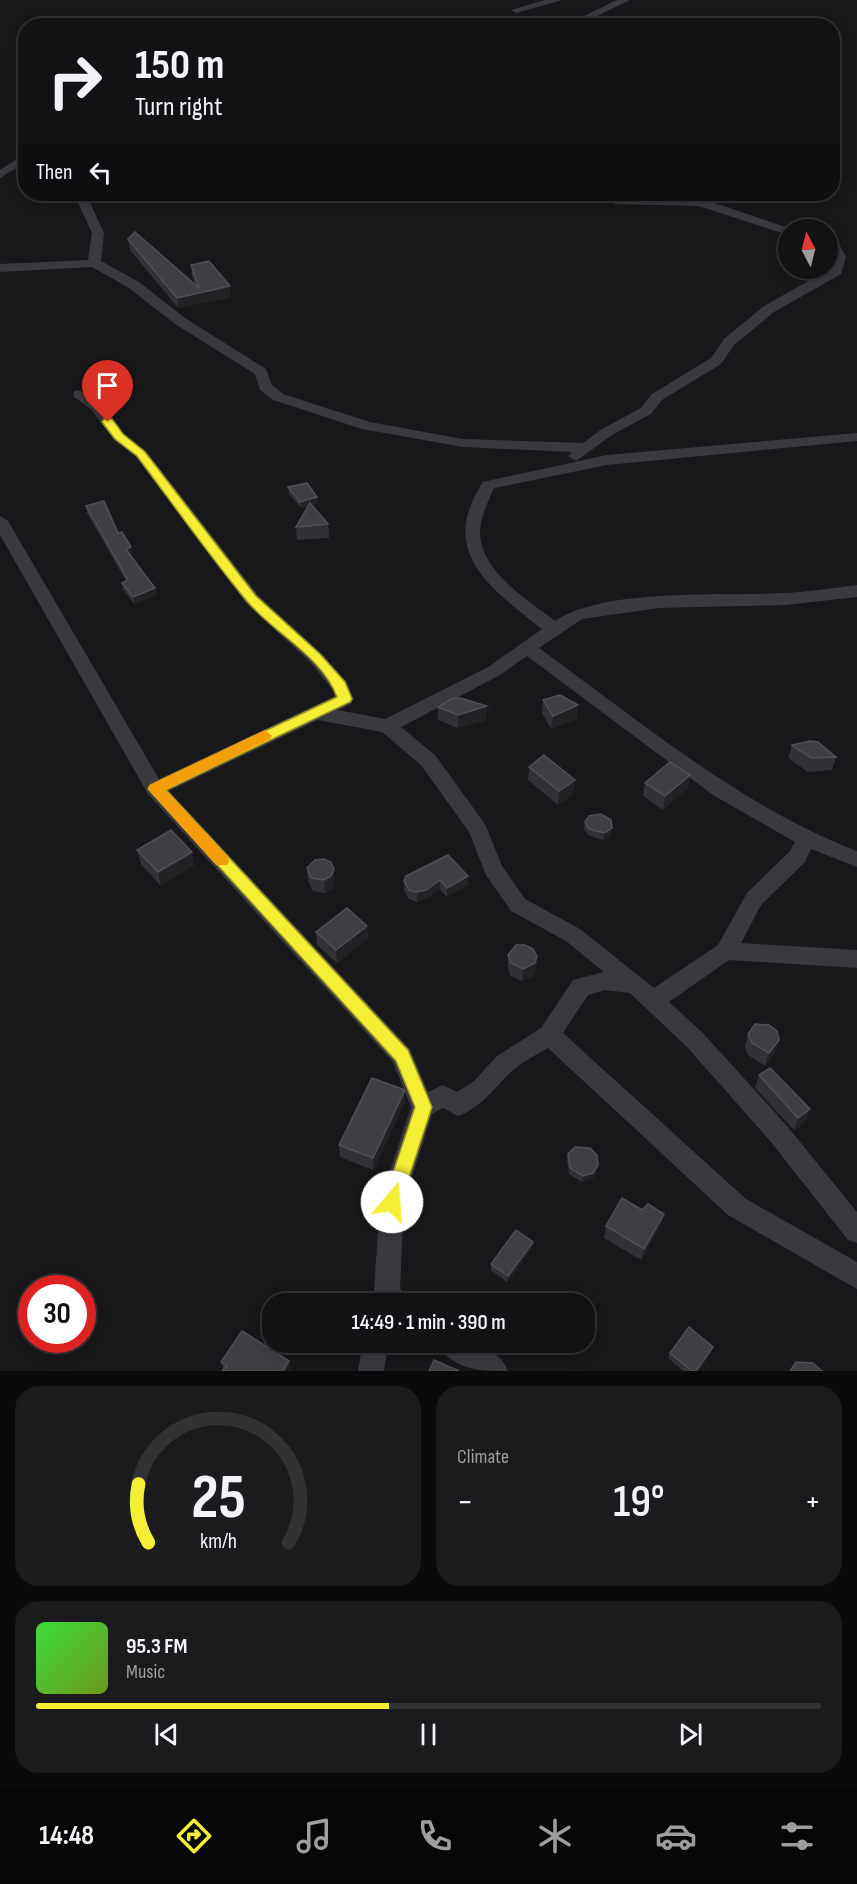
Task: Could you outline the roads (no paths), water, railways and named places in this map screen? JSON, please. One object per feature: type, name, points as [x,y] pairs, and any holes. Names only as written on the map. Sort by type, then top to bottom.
[{"type":"street","points":[[516,10],[557,0]]},
{"type":"street","points":[[584,18],[625,0]]},
{"type":"street","points":[[604,9],[604,18]]},
{"type":"street","points":[[0,175],[18,162]]},
{"type":"street","points":[[84,201],[98,232],[94,262]]},
{"type":"street","points":[[690,201],[778,227]]},
{"type":"street","points":[[0,268],[94,262],[134,285],[180,321],[261,372],[265,387],[278,397],[367,426],[464,443],[583,448]]},
{"type":"street","points":[[562,470],[583,448],[646,411],[657,397],[716,361],[729,342],[769,309],[822,279]]},
{"type":"street","points":[[79,394],[96,406],[119,437],[141,454],[252,599],[316,658],[340,686],[345,699],[313,712],[155,789]]},
{"type":"street","points":[[554,629],[509,594],[478,559],[472,534],[475,515],[488,485],[633,457],[681,455],[857,437]]},
{"type":"street","points":[[0,521],[155,789],[402,1056],[423,1107],[392,1202],[389,1293]]},
{"type":"street","points":[[387,726],[494,671],[578,614],[658,602],[785,600],[857,591]]},
{"type":"street","points":[[528,649],[720,789],[806,839],[857,859]]},
{"type":"street","points":[[313,712],[387,726],[428,760],[478,829],[493,869],[518,904],[573,935],[635,984],[695,1040],[779,1134],[857,1231]]},
{"type":"street","points":[[653,1001],[726,951],[754,899],[798,856],[806,839]]},
{"type":"street","points":[[726,951],[857,959]]},
{"type":"street","points":[[423,1107],[443,1096],[458,1105],[481,1089],[505,1063],[549,1035],[581,987],[605,981],[635,984]]},
{"type":"street","points":[[549,1035],[736,1207],[857,1276]]},
{"type":"street","points":[[371,1371],[374,1353]]},
{"type":"street","points":[[467,1353],[495,1371]]}]
